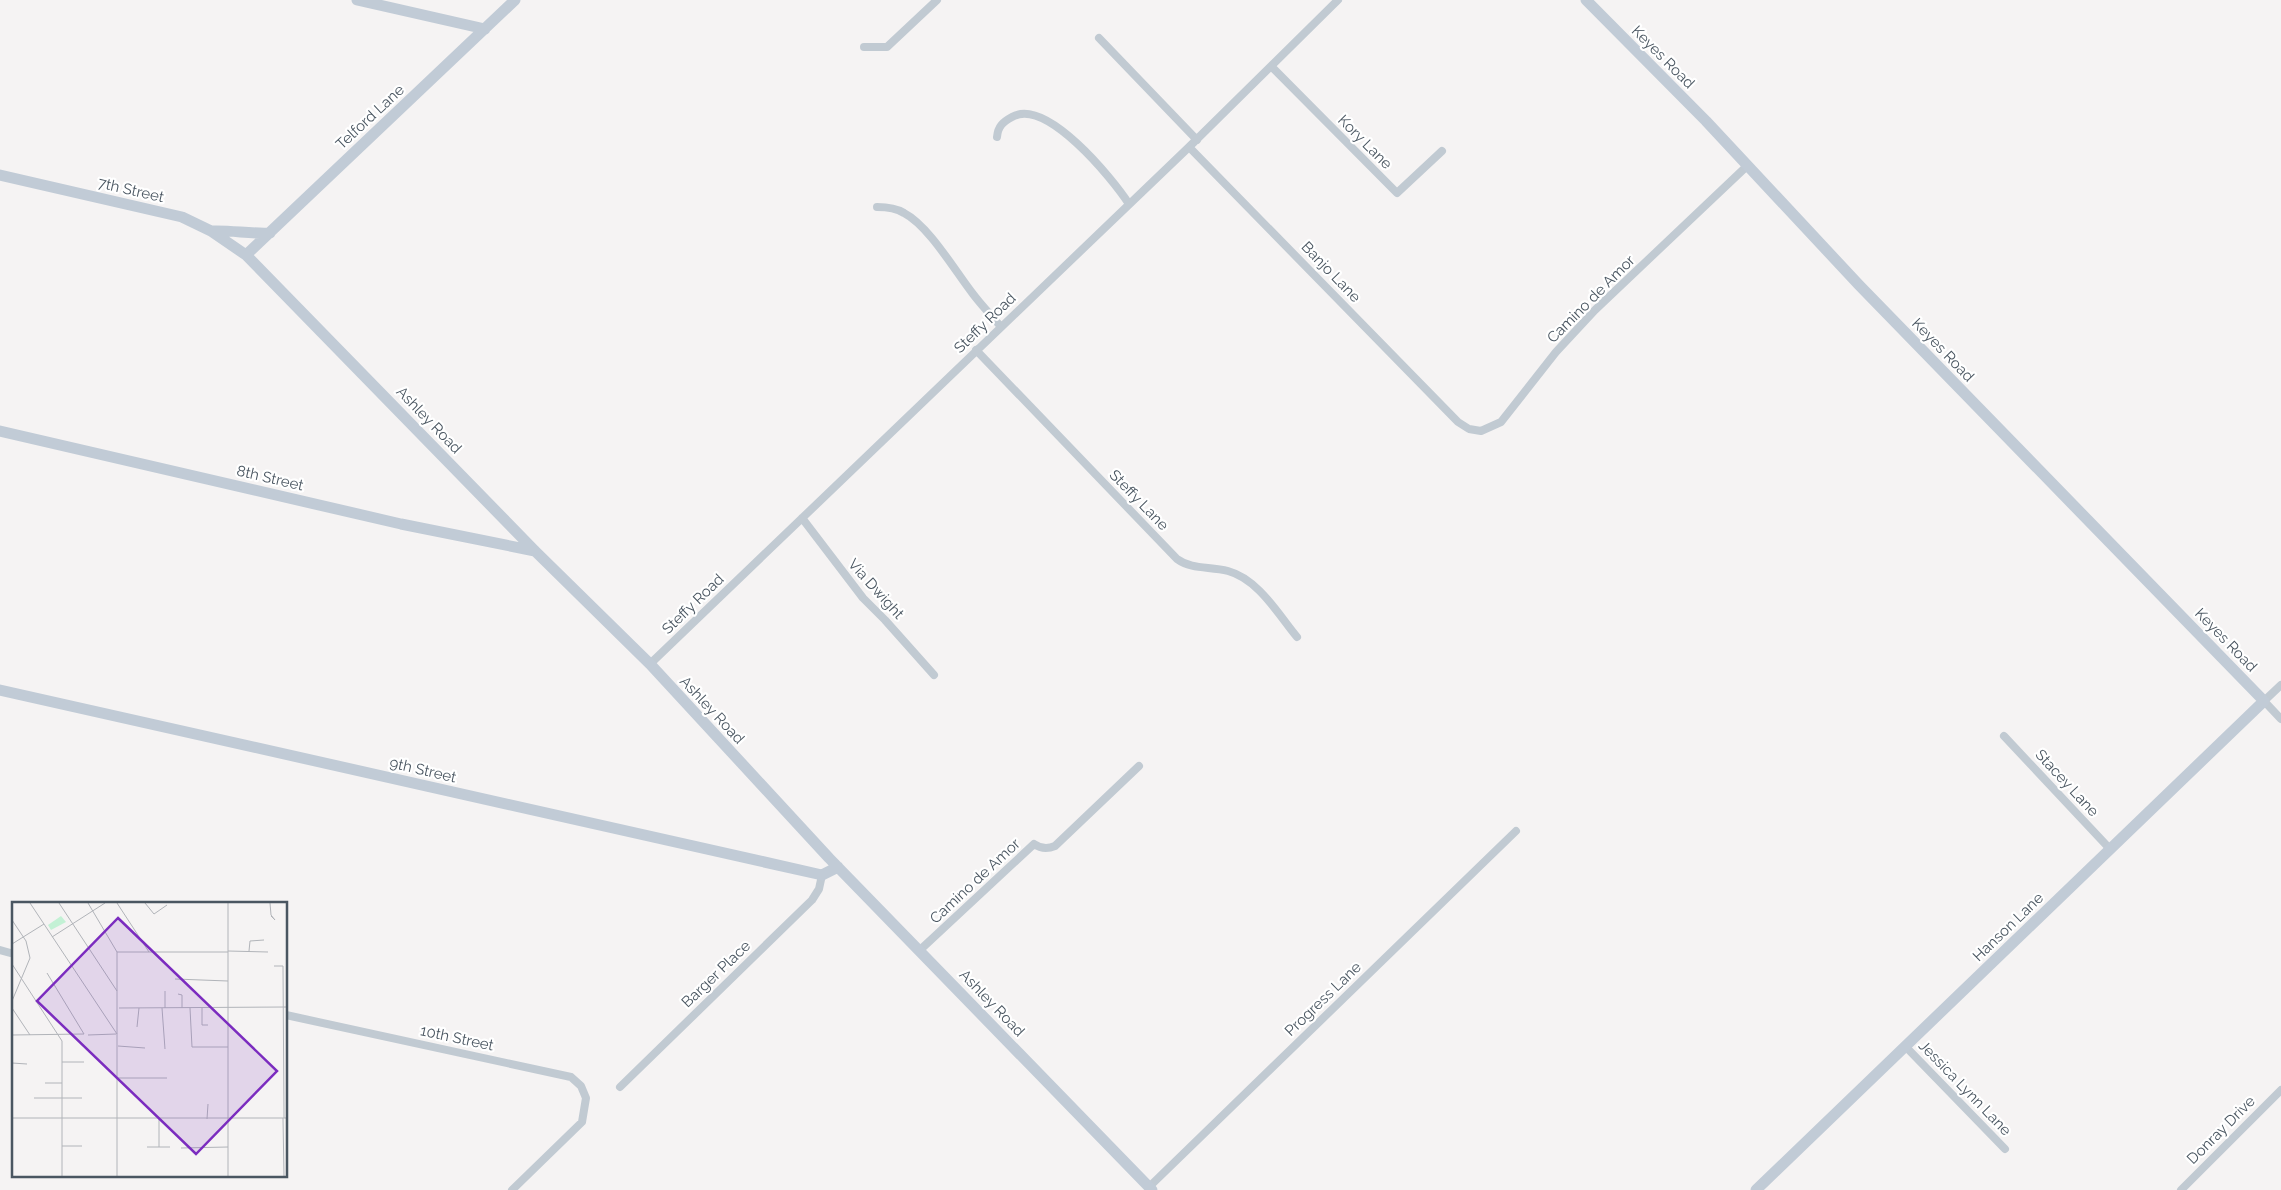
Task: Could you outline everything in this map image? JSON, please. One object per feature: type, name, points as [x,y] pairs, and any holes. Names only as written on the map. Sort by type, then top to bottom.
[{"type":"street","points":[[357,0],[485,29]]},
{"type":"street","name":"Telford Lane","points":[[246,255],[515,0]]},
{"type":"street","points":[[864,47],[887,47],[937,0]]},
{"type":"street","name":"Steffy Road","points":[[650,664],[1197,140],[1338,0]]},
{"type":"street","name":"Keyes Road","points":[[1586,0],[1865,291],[2281,719]]},
{"type":"street","points":[[1099,38],[1197,140]]},
{"type":"street","name":"Kory Lane","points":[[1271,66],[1397,193],[1442,151]]},
{"type":"street","points":[[997,137],[997,130],[1003,122],[1020,112],[1036,115],[1066,134],[1081,148],[1121,192],[1129,204]]},
{"type":"street","name":"Banjo Lane","points":[[1189,147],[1454,417]]},
{"type":"street","name":"Camino de Amor","points":[[1454,417],[1469,429],[1481,431],[1501,422],[1556,352],[1595,310],[1747,166]]},
{"type":"street","name":"7th Street","points":[[0,175],[182,217],[211,231],[246,255]]},
{"type":"street","points":[[877,207],[886,207],[903,212],[913,220],[931,238],[974,296],[1001,327]]},
{"type":"street","points":[[211,231],[230,230],[250,234],[270,233]]},
{"type":"street","name":"Ashley Road","points":[[246,255],[535,551],[650,664],[838,867],[1150,1189]]},
{"type":"street","name":"Steffy Lane","points":[[976,350],[1176,559],[1191,567],[1218,568],[1230,571],[1246,579],[1261,593],[1297,637]]},
{"type":"street","name":"8th Street","points":[[0,430],[401,524],[535,551]]},
{"type":"street","name":"Via Dwight","points":[[802,518],[863,598],[934,675]]},
{"type":"street","name":"Hanson Lane","points":[[1756,1190],[2281,685]]},
{"type":"street","name":"9th Street","points":[[0,690],[822,875]]},
{"type":"street","name":"Stacey Lane","points":[[2004,736],[2110,849]]},
{"type":"street","name":"Camino de Amor","points":[[920,950],[1034,844],[1039,848],[1049,849],[1055,846],[1139,766]]},
{"type":"street","name":"Progress Lane","points":[[1150,1189],[1516,831]]},
{"type":"street","points":[[822,875],[838,867]]},
{"type":"street","name":"Barger Place","points":[[620,1087],[812,900],[819,889],[822,875]]},
{"type":"street","name":"10th Street","points":[[288,1015],[571,1076],[581,1086],[586,1098],[582,1122],[512,1190]]},
{"type":"street","name":"Jessica Lynn Lane","points":[[1905,1046],[2005,1149]]},
{"type":"street","name":"Donray Drive","points":[[2180,1190],[2281,1090]]}]
